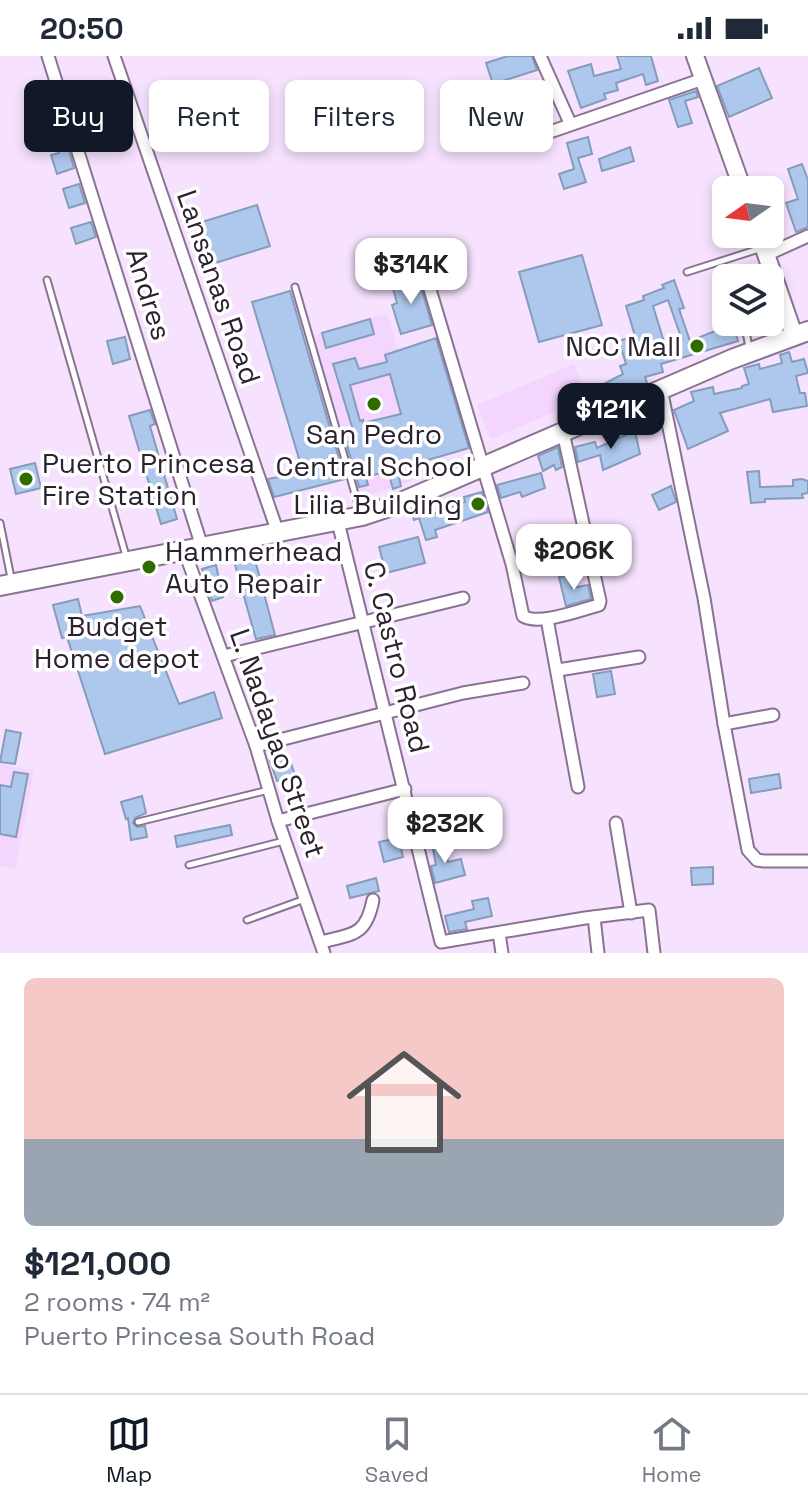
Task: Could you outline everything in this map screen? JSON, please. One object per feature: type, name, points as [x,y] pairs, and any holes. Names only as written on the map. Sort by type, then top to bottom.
[{"type":"main road","points":[[6,584],[362,516],[392,506],[750,351],[801,333]]},
{"type":"street","name":"Andres","points":[[48,56],[193,548]]},
{"type":"street","name":"Lansanas Road","points":[[114,56],[278,533]]},
{"type":"street","points":[[540,56],[570,123]]},
{"type":"street","points":[[695,56],[738,176]]},
{"type":"street","points":[[553,130],[703,79]]},
{"type":"street","points":[[784,241],[808,236]]},
{"type":"street","points":[[423,266],[512,564],[523,616],[529,620],[547,619],[599,605],[600,601],[563,432]]},
{"type":"street","points":[[784,306],[801,333]]},
{"type":"street","points":[[661,389],[704,598],[748,850],[757,860],[808,861]]},
{"type":"street","name":"C. Castro Road","points":[[338,522],[405,789],[418,856],[443,943],[499,933]]},
{"type":"street","name":"L. Nadayao Street","points":[[193,548],[224,656],[322,948]]},
{"type":"street","points":[[224,656],[463,598]]},
{"type":"street","points":[[547,619],[578,787]]},
{"type":"street","points":[[558,670],[639,657]]},
{"type":"street","points":[[256,746],[485,688],[523,683]]},
{"type":"street","points":[[724,724],[773,715]]},
{"type":"street","points":[[278,821],[405,789]]},
{"type":"street","points":[[616,823],[631,913]]},
{"type":"street","points":[[322,948],[363,928],[369,919],[373,900]]},
{"type":"street","points":[[502,953],[499,933],[649,910],[654,953]]},
{"type":"street","points":[[594,917],[598,953]]},
{"type":"lane","points":[[687,272],[755,248]]},
{"type":"lane","points":[[47,280],[128,561]]},
{"type":"lane","points":[[295,287],[362,516]]},
{"type":"lane","points":[[747,336],[750,351]]},
{"type":"lane","points":[[0,523],[6,584]]},
{"type":"lane","points":[[138,822],[269,790]]},
{"type":"lane","points":[[189,865],[285,841]]},
{"type":"lane","points":[[247,920],[306,899]]},
{"type":"shaded area","points":[[760,257],[762,264],[737,264]]},
{"type":"shaded area","name":"San Pedro Central School","points":[[387,313],[435,473],[360,498],[313,336]]},
{"type":"shaded area","points":[[574,364],[588,398],[491,439],[477,405]]},
{"type":"shaded area","points":[[0,764],[34,771],[15,869],[0,866]]},
{"type":"building","points":[[508,56],[532,56],[537,70],[506,80],[492,80],[486,63]]},
{"type":"building","points":[[617,56],[651,56],[658,81],[646,85],[643,74],[616,83],[618,90],[604,94],[606,99],[581,108],[568,71],[591,64],[594,76],[621,69]]},
{"type":"building","points":[[759,68],[772,98],[729,117],[717,86]]},
{"type":"building","points":[[696,91],[698,97],[685,101],[692,123],[678,127],[669,100]]},
{"type":"building","points":[[588,137],[592,154],[578,158],[586,182],[564,189],[559,174],[574,169],[567,143]]},
{"type":"building","points":[[630,147],[634,161],[602,171],[599,159]]},
{"type":"building","points":[[69,152],[74,168],[57,174],[51,155]]},
{"type":"building","points":[[802,164],[808,180],[808,227],[796,232],[786,203],[798,199],[788,169]]},
{"type":"building","points":[[79,184],[85,203],[69,208],[63,189]]},
{"type":"building","points":[[257,205],[270,246],[212,264],[199,223]]},
{"type":"building","points":[[91,222],[96,237],[76,244],[71,228]]},
{"type":"building","points":[[582,255],[602,325],[539,342],[519,272]]},
{"type":"building","points":[[418,277],[432,325],[401,334],[392,305],[397,303],[392,285]]},
{"type":"building","points":[[674,280],[684,308],[679,309],[690,341],[712,332],[712,336],[737,336],[738,341],[661,364],[663,372],[645,377],[647,383],[603,396],[600,386],[623,374],[620,366],[626,364],[619,341],[635,336],[626,306],[664,288],[662,285]],"holes":[[[668,300],[682,340],[665,345],[653,306]]]},
{"type":"building","points":[[290,291],[345,479],[274,497],[268,479],[303,472],[252,302]]},
{"type":"building","points":[[370,319],[374,334],[326,348],[322,333]]},
{"type":"building","points":[[125,337],[130,359],[113,364],[107,341]]},
{"type":"building","points":[[436,338],[469,448],[397,469],[401,486],[393,489],[388,471],[366,477],[368,485],[359,487],[346,442],[356,440],[333,364],[355,358],[359,369],[387,362],[385,355]],"holes":[[[390,374],[401,414],[363,423],[350,385]]]},
{"type":"building","points":[[789,352],[792,362],[804,359],[808,373],[796,376],[800,393],[805,393],[807,406],[773,412],[770,399],[720,413],[728,431],[688,449],[674,410],[694,401],[691,392],[713,387],[714,394],[742,388],[749,384],[744,368],[759,364],[760,369],[782,363],[780,355]]},
{"type":"building","points":[[150,410],[155,424],[150,426],[177,519],[161,524],[129,416]]},
{"type":"building","points":[[635,431],[640,454],[603,470],[600,455],[578,462],[575,447],[595,442],[597,448]]},
{"type":"building","points":[[558,447],[562,467],[556,470],[554,465],[543,471],[538,456]]},
{"type":"building","name":"Puerto Princesa Fire Station","points":[[35,463],[41,488],[16,494],[10,469]]},
{"type":"building","points":[[759,471],[760,487],[793,486],[793,480],[802,479],[808,481],[808,493],[802,494],[803,498],[765,499],[765,502],[751,503],[747,472]]},
{"type":"building","points":[[541,473],[545,488],[522,497],[520,492],[501,498],[497,485]]},
{"type":"building","points":[[671,486],[676,502],[659,510],[652,495]]},
{"type":"building","points":[[482,492],[488,512],[435,530],[437,537],[426,540],[419,518],[414,520],[411,512],[418,509],[420,514],[428,512],[429,515],[451,509],[450,506],[465,502],[464,497]]},
{"type":"building","points":[[418,537],[425,563],[386,573],[379,547]]},
{"type":"building","points":[[254,556],[275,635],[256,639],[234,561]]},
{"type":"building","points":[[216,565],[223,597],[212,601],[202,569]]},
{"type":"building","points":[[568,575],[572,588],[588,585],[591,599],[566,606],[559,577]]},
{"type":"building","points":[[78,599],[82,616],[140,606],[179,704],[214,692],[222,718],[105,754],[67,637],[62,638],[53,605]]},
{"type":"building","points":[[611,671],[615,694],[597,697],[593,674]]},
{"type":"building","points":[[6,730],[21,733],[15,764],[0,762]]},
{"type":"building","points":[[288,755],[295,775],[277,781],[270,761]]},
{"type":"building","points":[[14,772],[28,774],[16,837],[0,834],[0,785],[11,787]]},
{"type":"building","points":[[779,774],[781,788],[751,793],[749,779]]},
{"type":"building","points":[[142,796],[146,813],[135,818],[133,823],[137,827],[145,826],[147,837],[131,840],[128,818],[121,802]]},
{"type":"building","points":[[230,825],[232,835],[177,847],[175,836]]},
{"type":"building","points":[[399,838],[403,857],[384,862],[379,842]]},
{"type":"building","points":[[444,841],[448,862],[461,859],[465,875],[435,883],[431,866],[436,865],[432,844]]},
{"type":"building","points":[[713,867],[713,884],[692,885],[691,868]]},
{"type":"building","points":[[376,878],[379,891],[350,898],[347,886]]},
{"type":"building","points":[[488,898],[492,916],[465,922],[467,929],[449,932],[445,916],[474,909],[472,901]]},
{"type":"place","name":"NCC Mall","points":[[697,346]]},
{"type":"place","name":"San Pedro Central School","points":[[374,404]]},
{"type":"place","name":"Puerto Princesa Fire Station","points":[[26,479]]},
{"type":"place","name":"Lilia Building","points":[[478,504]]},
{"type":"place","name":"Hammerhead Auto Repair","points":[[149,567]]},
{"type":"place","name":"Budget Home depot","points":[[117,597]]}]
